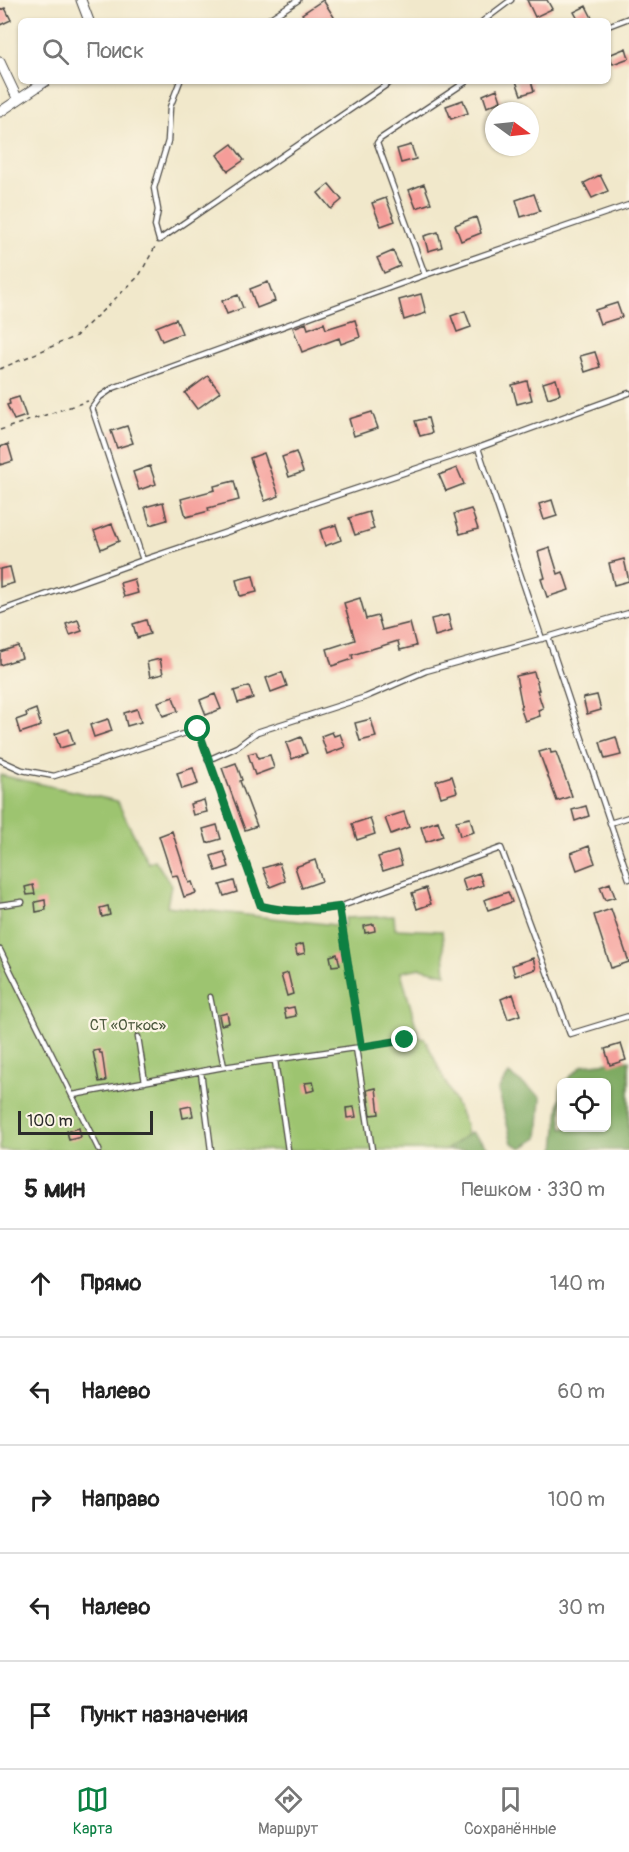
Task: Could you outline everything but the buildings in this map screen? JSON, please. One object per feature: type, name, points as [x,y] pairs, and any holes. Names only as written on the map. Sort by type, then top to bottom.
[{"type":"street","points":[[81,0],[88,18]]},
{"type":"street","points":[[0,62],[18,100]]},
{"type":"street","points":[[0,112],[42,84]]},
{"type":"lane","points":[[271,18],[298,0]]},
{"type":"lane","points":[[487,18],[511,0]]},
{"type":"lane","points":[[611,25],[629,18]]},
{"type":"lane","points":[[179,84],[171,106],[168,141],[154,188],[158,210],[155,226],[159,240],[388,84]]},
{"type":"lane","points":[[425,275],[377,143],[462,84]]},
{"type":"lane","points":[[143,560],[92,408],[100,397],[113,388],[425,275],[629,205]]},
{"type":"lane","points":[[0,611],[143,560],[478,448],[629,393]]},
{"type":"lane","points":[[478,448],[542,639]]},
{"type":"lane","points":[[208,760],[237,747],[257,732],[366,697],[426,670],[629,613]]},
{"type":"lane","points":[[548,637],[629,879]]},
{"type":"lane","points":[[0,760],[22,770],[54,776],[198,729],[261,906],[284,912],[339,907],[501,848],[570,1034],[629,1016]]},
{"type":"lane","points":[[610,823],[629,816]]},
{"type":"lane","points":[[0,904],[22,902]]},
{"type":"lane","points":[[339,907],[372,1150]]},
{"type":"lane","points":[[0,950],[99,1150]]},
{"type":"lane","points":[[210,997],[224,1067]]},
{"type":"lane","points":[[138,1037],[145,1082]]},
{"type":"lane","points":[[73,1095],[224,1067],[405,1040]]},
{"type":"lane","points":[[275,1061],[288,1150]]},
{"type":"lane","points":[[201,1072],[211,1150]]},
{"type":"path","points":[[0,369],[76,336],[139,276],[159,240]]},
{"type":"path","points":[[0,430],[100,397]]},
{"type":"green space","name":"СТ «Откос»","points":[[0,775],[117,801],[148,863],[155,860],[171,885],[167,906],[344,926],[345,918],[394,916],[395,929],[442,931],[446,974],[420,968],[401,972],[419,1037],[425,1039],[465,1123],[469,1150],[0,1150]]},
{"type":"green space","points":[[629,1060],[629,1150],[555,1150],[557,1128],[557,1132],[611,1132],[611,1078],[568,1078],[583,1065]]},
{"type":"green space","points":[[509,1074],[541,1097],[538,1138],[522,1148],[512,1143],[498,1090]]},
{"type":"green space","points":[[471,1132],[491,1150],[446,1150]]},
{"type":"route","points":[[198,729],[261,906],[284,912],[339,907],[361,1047],[405,1040]]}]
